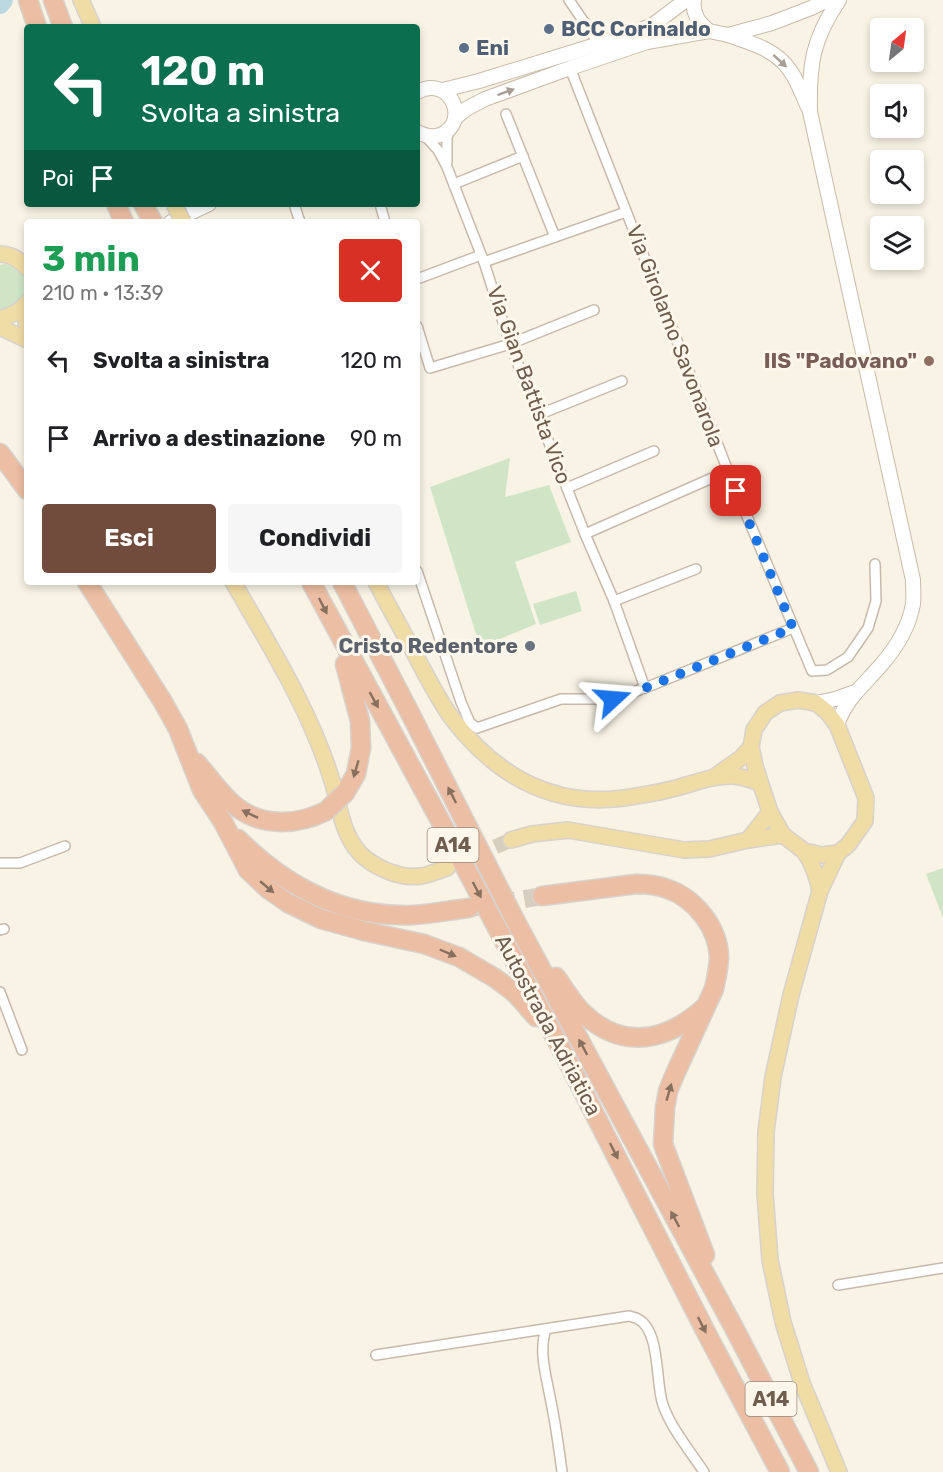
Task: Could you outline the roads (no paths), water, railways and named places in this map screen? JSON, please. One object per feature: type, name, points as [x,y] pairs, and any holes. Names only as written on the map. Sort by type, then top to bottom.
[{"type":"highway","points":[[28,0],[36,24]]},
{"type":"highway","points":[[53,0],[61,24]]},
{"type":"highway","points":[[0,453],[24,486]]},
{"type":"highway","points":[[89,585],[163,702],[178,729],[202,790],[223,822],[248,870],[268,889],[288,903],[321,919],[424,944],[450,953],[477,967],[524,1002],[568,1062]]},
{"type":"highway","name":"Autostrada Adriatica","points":[[313,585],[568,1062],[704,1329],[780,1472]]},
{"type":"highway","name":"Autostrada Adriatica","points":[[344,585],[516,922],[809,1472]]},
{"type":"highway","points":[[186,750],[225,797],[235,807],[248,814],[260,819],[285,822],[305,819],[326,811],[345,793],[356,774],[361,748],[360,721],[336,630]]},
{"type":"highway","points":[[223,822],[250,851],[278,874],[307,892],[324,899],[374,913],[414,915],[469,908]]},
{"type":"highway","points":[[542,896],[651,884],[679,894],[692,903],[712,928],[719,956],[714,989],[669,1091],[665,1108],[663,1144],[733,1326]]},
{"type":"highway","points":[[516,922],[582,1012],[598,1026],[613,1034],[631,1038],[659,1035],[686,1022],[706,1006]]},
{"type":"main road","points":[[420,91],[430,87],[443,90],[460,87],[599,44],[654,24],[686,0]]},
{"type":"main road","points":[[694,0],[695,15],[709,31]]},
{"type":"main road","points":[[728,35],[772,23],[827,0]]},
{"type":"main road","points":[[837,725],[840,714],[855,692],[897,644],[906,628],[913,604],[913,580],[810,112],[809,82],[814,47],[839,0]]},
{"type":"main road","points":[[82,2],[92,24]]},
{"type":"main road","points":[[421,134],[439,135],[466,109],[485,99],[570,68],[647,42],[709,31],[764,48],[784,63],[794,76],[810,112]]},
{"type":"main road","points":[[443,90],[454,102],[452,123]]},
{"type":"main road","points":[[177,219],[203,207]]},
{"type":"main road","points":[[0,254],[11,256],[24,263]]},
{"type":"main road","points":[[0,319],[17,312],[24,306]]},
{"type":"main road","points":[[0,327],[24,339]]},
{"type":"main road","points":[[235,585],[272,650],[321,748],[342,822],[354,845],[364,858],[382,869],[401,875],[421,876],[447,868]]},
{"type":"main road","points":[[378,585],[450,716],[477,748],[505,771],[540,790],[577,800],[624,799],[714,778],[734,776],[760,783]]},
{"type":"main road","points":[[820,891],[812,862],[804,851],[783,836],[770,812],[751,747],[754,729],[765,713],[780,703],[798,700],[816,703],[855,692]]},
{"type":"main road","points":[[816,703],[837,725],[866,798],[864,821],[848,845],[838,853],[820,891],[791,995],[773,1077],[766,1132],[765,1194],[770,1260],[783,1322],[802,1383],[839,1472]]},
{"type":"main road","points":[[714,778],[741,758],[751,747]]},
{"type":"main road","points":[[748,840],[770,812]]},
{"type":"main road","points":[[511,840],[532,834],[568,830],[684,850],[709,849],[748,840],[783,836]]},
{"type":"main road","points":[[804,851],[822,855],[838,853]]},
{"type":"street","points":[[568,0],[599,44]]},
{"type":"street","name":"Via Girolamo Savonarola","points":[[570,68],[728,471],[812,671],[827,670],[848,657],[868,628],[876,602],[875,564]]},
{"type":"street","points":[[506,114],[555,237]]},
{"type":"street","name":"Via Gian Battista Vico","points":[[447,167],[447,138],[452,123]]},
{"type":"street","name":"Via Gian Battista Vico","points":[[421,134],[438,150],[454,184],[510,344],[614,601],[645,688]]},
{"type":"street","points":[[454,184],[523,156]]},
{"type":"street","points":[[420,278],[555,237],[626,212]]},
{"type":"street","points":[[420,336],[430,368],[510,344],[594,310]]},
{"type":"street","points":[[538,415],[622,381]]},
{"type":"street","points":[[567,488],[654,451]]},
{"type":"street","points":[[585,534],[728,471]]},
{"type":"street","points":[[614,601],[696,569]]},
{"type":"street","points":[[420,580],[466,715],[470,723],[477,728],[561,699],[613,699],[793,628]]},
{"type":"street","points":[[0,863],[20,863],[65,846]]},
{"type":"street","points":[[0,992],[22,1050]]},
{"type":"street","points":[[838,1285],[943,1268]]},
{"type":"street","points":[[376,1355],[629,1316],[639,1319],[647,1326],[655,1347],[659,1391],[666,1412],[704,1472]]},
{"type":"street","points":[[546,1329],[543,1336],[545,1367],[562,1472]]},
{"type":"waterway","points":[[0,4],[3,0]]},
{"type":"tunnel","points":[[453,865],[511,840]]},
{"type":"tunnel","points":[[471,908],[542,896]]},
{"type":"place","name":"BCC Corinaldo","points":[[549,29]]},
{"type":"place","name":"Eni","points":[[464,48]]},
{"type":"place","name":"IIS \"Padovano\"","points":[[929,361]]},
{"type":"place","name":"Cristo Redentore","points":[[530,646]]}]
